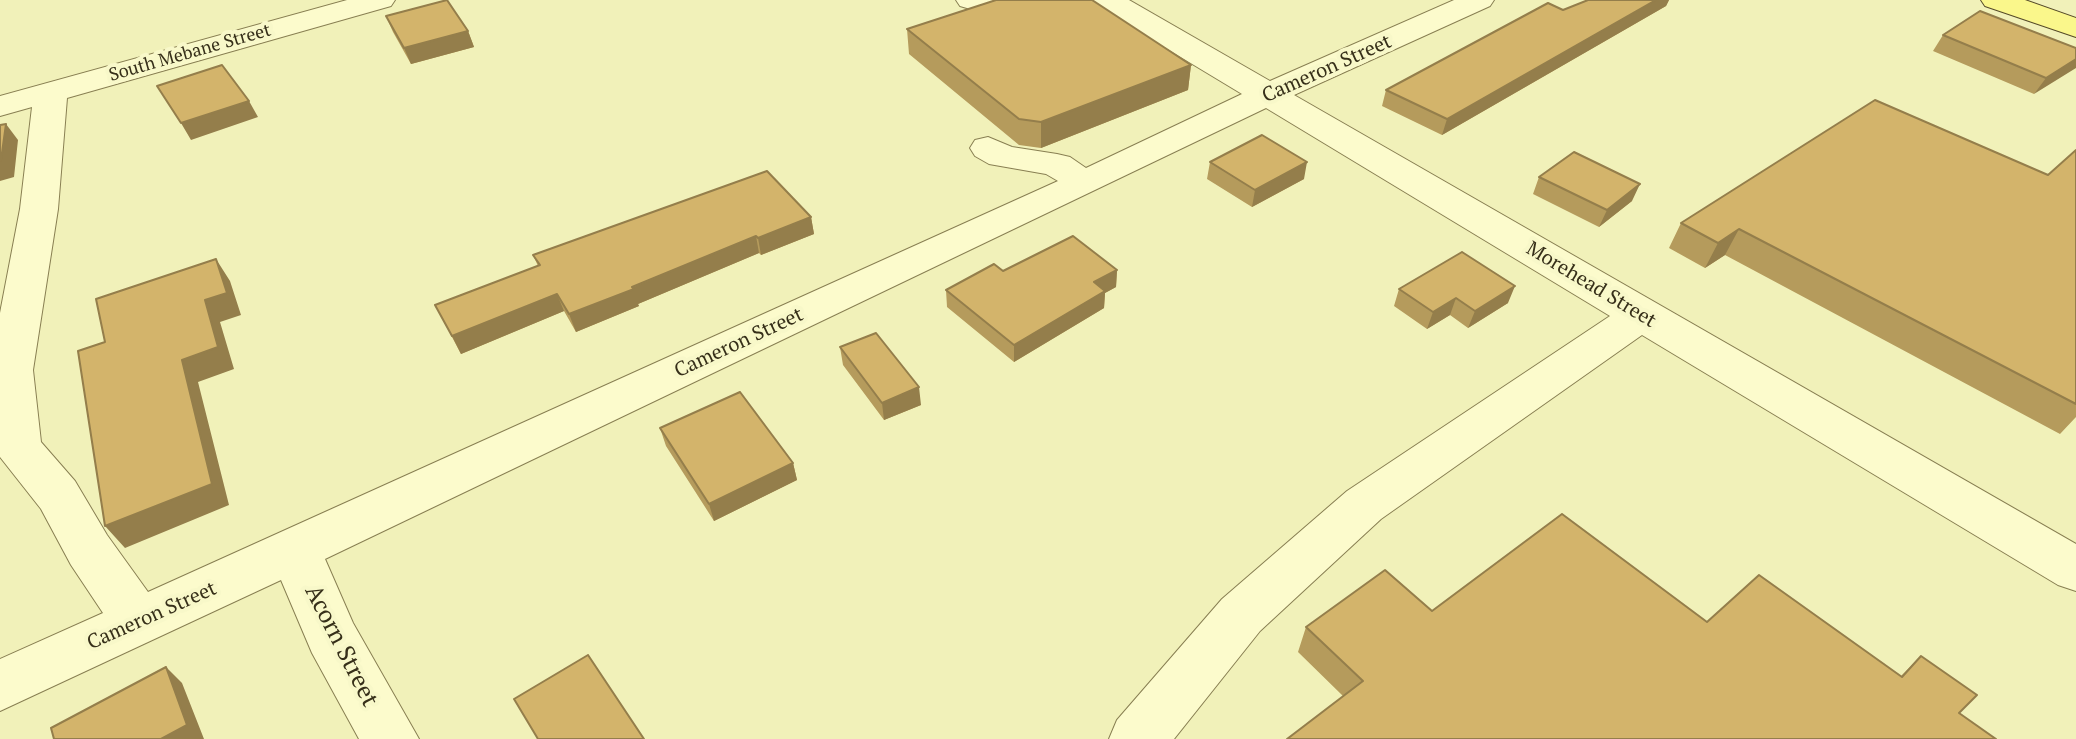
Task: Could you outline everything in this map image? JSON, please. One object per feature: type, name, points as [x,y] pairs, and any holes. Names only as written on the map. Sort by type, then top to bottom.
[{"type":"main road","points":[[1996,0],[2076,28]]},
{"type":"street","name":"South Mebane Street","points":[[0,106],[380,0]]},
{"type":"street","points":[[971,0],[991,6],[1016,0]]},
{"type":"street","name":"Morehead Street","points":[[1107,0],[2076,570]]},
{"type":"street","name":"Cameron Street","points":[[0,686],[296,552],[1269,94],[1479,0]]},
{"type":"street","points":[[51,92],[39,209],[11,370],[18,447],[58,495],[89,550],[138,621]]},
{"type":"street","points":[[988,148],[1002,156],[1057,165],[1085,183]]},
{"type":"street","points":[[1138,739],[1241,615],[1364,505],[1603,339],[1642,316]]},
{"type":"street","name":"Acorn Street","points":[[296,552],[331,636],[390,739]]},
{"type":"building","points":[[447,0],[468,31],[404,48],[386,16]]},
{"type":"building","points":[[996,0],[1092,0],[1191,65],[1041,122],[1019,119],[907,29]]},
{"type":"building","points":[[1588,0],[1656,0],[1447,119],[1386,90],[1548,3],[1563,10]]},
{"type":"building","points":[[1980,11],[2076,48],[2076,59],[2046,78],[1943,35]]},
{"type":"building","points":[[222,65],[249,101],[181,123],[157,86]]},
{"type":"building","points":[[1875,100],[2048,175],[2076,150],[2076,404],[1739,229],[1718,243],[1681,223]]},
{"type":"building","points":[[6,124],[1,160],[0,161],[0,125]]},
{"type":"building","points":[[1262,135],[1307,162],[1255,190],[1210,162]]},
{"type":"building","points":[[1574,152],[1640,184],[1607,210],[1539,177]]},
{"type":"building","points":[[767,171],[811,217],[758,238],[756,236],[569,314],[557,294],[452,336],[435,305],[540,265],[533,255]]},
{"type":"building","points":[[1073,236],[1117,270],[1094,282],[1105,291],[1014,345],[946,290],[994,264],[1003,271]]},
{"type":"building","points":[[1462,252],[1515,286],[1475,311],[1456,298],[1433,312],[1399,289]]},
{"type":"building","points":[[216,259],[227,293],[205,300],[218,347],[182,360],[212,484],[105,526],[78,351],[105,342],[96,299]]},
{"type":"building","points":[[876,333],[919,387],[882,403],[840,347]]},
{"type":"building","points":[[740,392],[793,463],[709,504],[660,428]]},
{"type":"building","points":[[1562,514],[1707,622],[1759,575],[1902,677],[1921,656],[1977,695],[1959,713],[1996,739],[1287,739],[1363,681],[1306,627],[1385,570],[1432,611]]},
{"type":"building","points":[[588,655],[644,739],[538,739],[514,699]]},
{"type":"building","points":[[166,667],[187,725],[161,739],[54,739],[51,728]]}]
